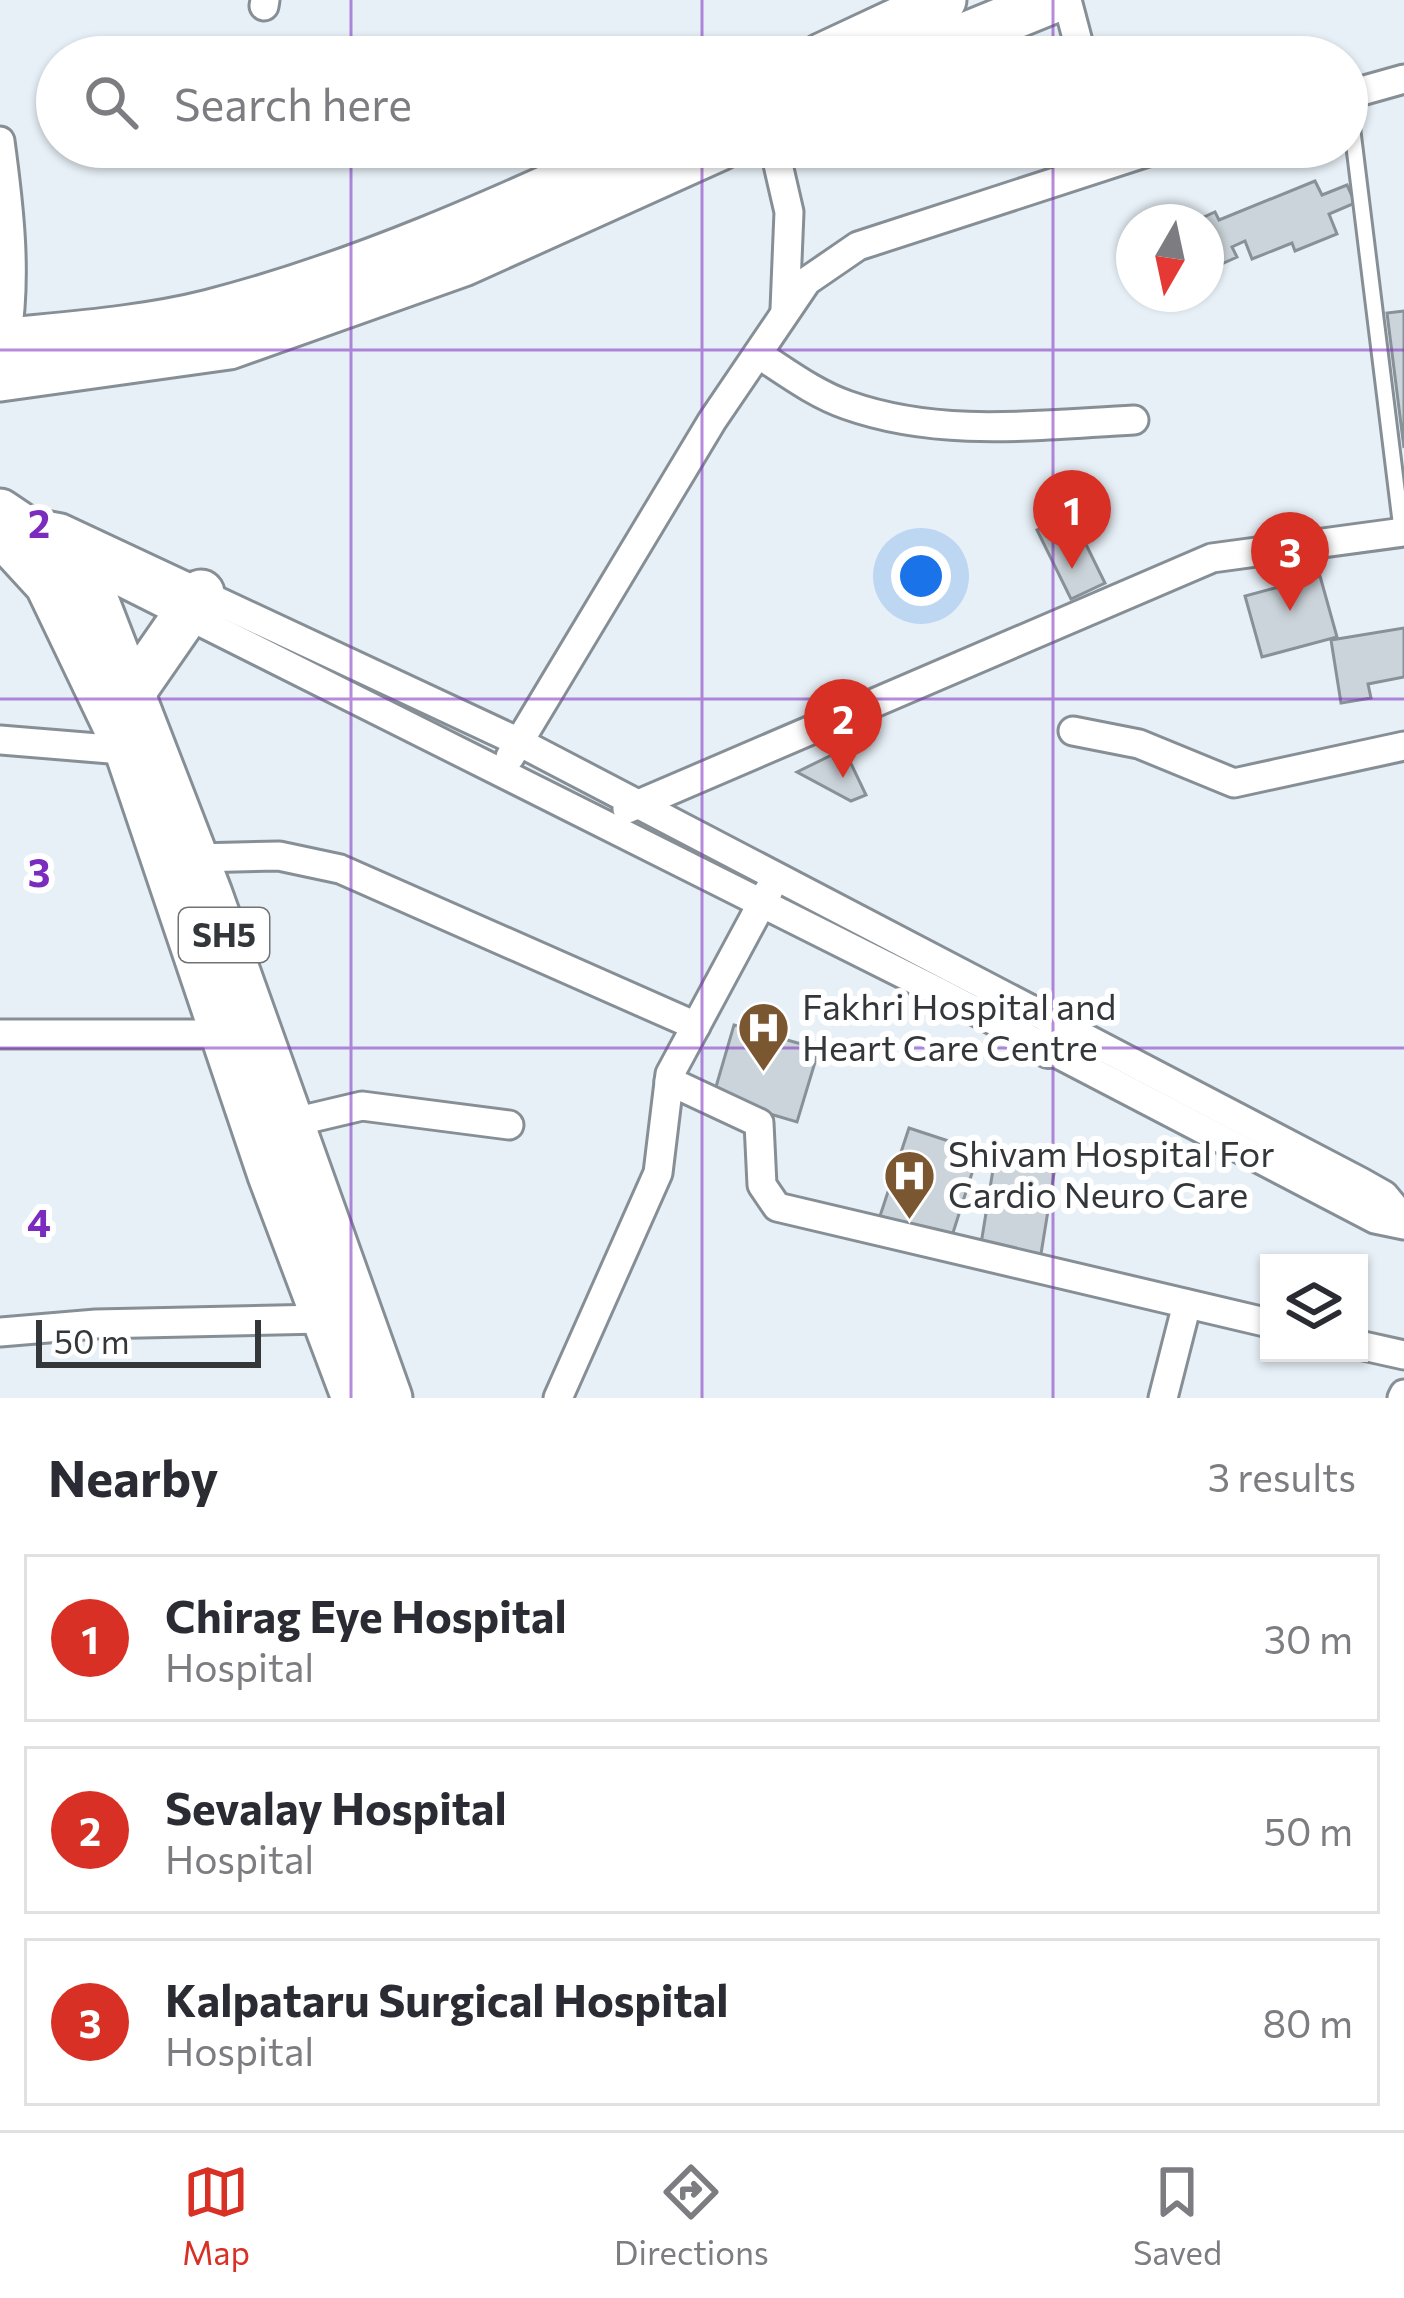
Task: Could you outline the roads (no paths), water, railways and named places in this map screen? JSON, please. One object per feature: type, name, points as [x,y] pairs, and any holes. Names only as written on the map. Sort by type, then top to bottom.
[{"type":"main road","points":[[866,36],[944,0]]},
{"type":"main road","points":[[951,36],[1001,8],[1052,0]]},
{"type":"main road","points":[[4,334],[204,314],[306,285],[510,206],[593,168]]},
{"type":"main road","points":[[4,334],[208,349],[270,332],[463,263],[673,168]]},
{"type":"main road","name":"SH5","points":[[17,534],[93,593],[133,691],[142,752],[222,1034],[322,1319],[355,1398]]},
{"type":"main road","name":"SH5","points":[[17,534],[142,752],[196,858],[389,1398]]},
{"type":"main road","points":[[133,691],[194,604]]},
{"type":"street","points":[[1067,0],[1076,36]]},
{"type":"street","points":[[1368,89],[1404,79]]},
{"type":"street","points":[[0,141],[4,334]]},
{"type":"street","points":[[779,168],[789,212],[785,313]]},
{"type":"street","points":[[499,776],[807,281],[858,246],[1073,168]]},
{"type":"street","points":[[758,354],[845,405],[923,423],[967,428],[1134,420]]},
{"type":"street","points":[[17,534],[61,528],[499,776],[761,905],[1056,1037]]},
{"type":"street","points":[[17,534],[519,742],[776,875],[1375,1219],[1404,1222]]},
{"type":"street","points":[[594,824],[1212,558],[1403,535]]},
{"type":"street","points":[[1073,730],[1139,745],[1234,783],[1404,746]]},
{"type":"street","points":[[0,740],[142,752]]},
{"type":"street","points":[[196,858],[279,856],[340,869],[696,1026]]},
{"type":"street","points":[[558,1398],[658,1172],[669,1081],[776,875]]},
{"type":"street","points":[[0,1034],[222,1034]]},
{"type":"street","points":[[669,1081],[758,1123],[762,1185],[777,1207],[1260,1321]]},
{"type":"street","points":[[290,1123],[362,1106],[509,1125]]},
{"type":"street","points":[[1163,1398],[1187,1304]]},
{"type":"street","points":[[0,1332],[96,1324],[322,1319]]},
{"type":"street","points":[[1368,1347],[1404,1355]]},
{"type":"lane","points":[[1356,168],[1403,535]]},
{"type":"place","name":"Chirag Eye Hospital","points":[[1072,569]]},
{"type":"place","name":"Kalpataru Surgical Hospital","points":[[1290,611]]},
{"type":"place","name":"Sevalay Hospital","points":[[843,778]]},
{"type":"place","name":"Fakhri Hospital and Heart Care Centre","points":[[763,1074]]},
{"type":"place","name":"Shivam Hospital For Cardio Neuro Care","points":[[909,1221]]}]
